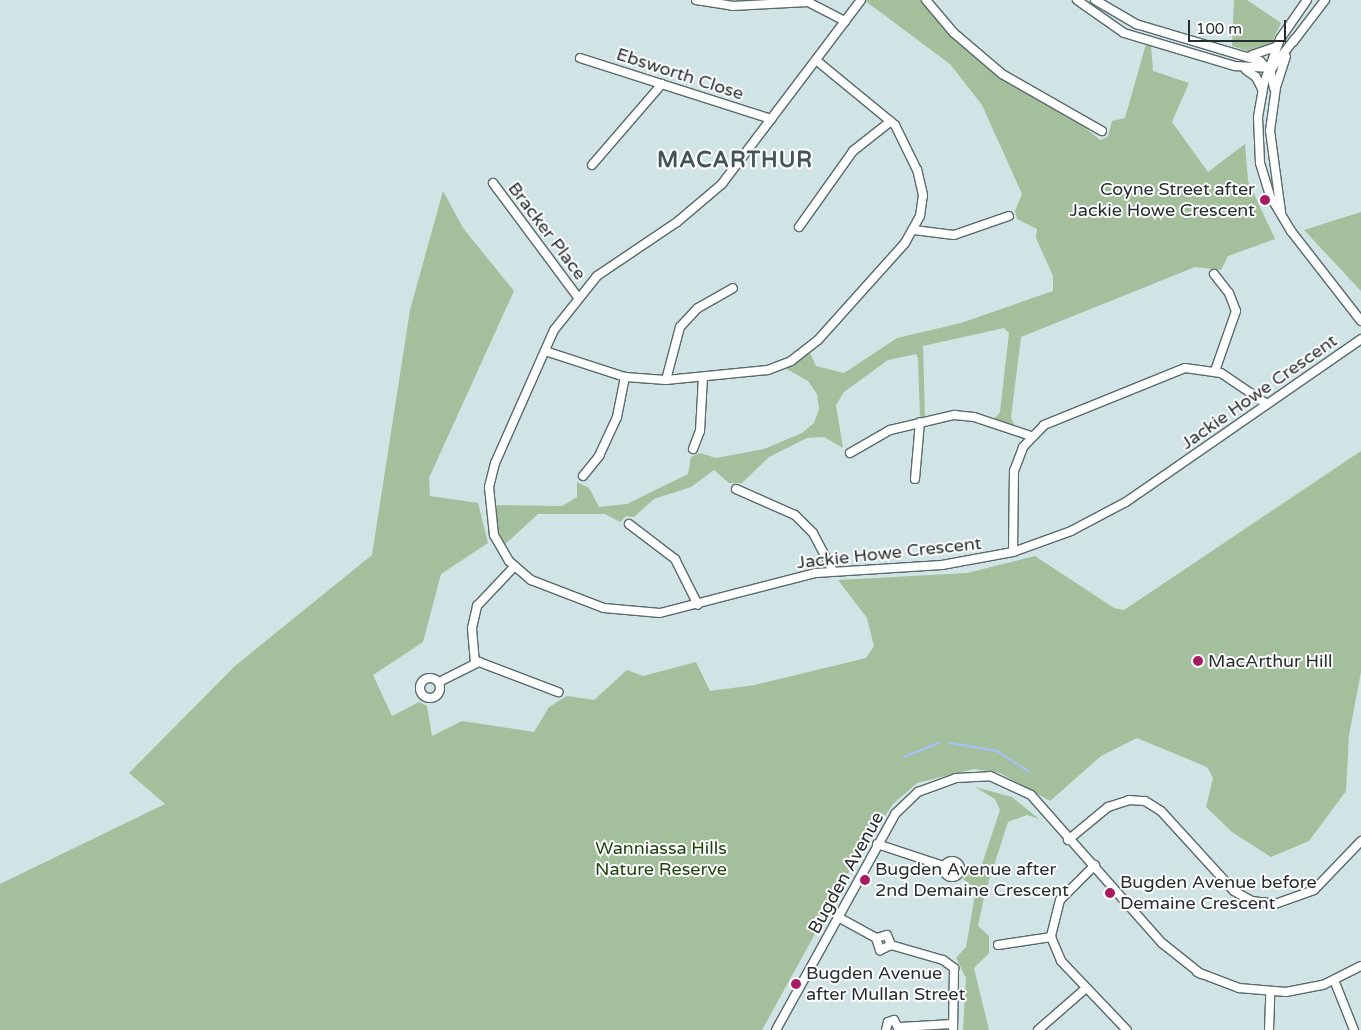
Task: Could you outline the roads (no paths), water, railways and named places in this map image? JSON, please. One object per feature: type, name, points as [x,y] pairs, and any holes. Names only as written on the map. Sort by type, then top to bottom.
[{"type":"street","points":[[696,0],[723,6],[808,2],[845,21]]},
{"type":"street","name":"Jackie Howe Crescent","points":[[861,0],[713,193],[603,271],[577,296],[545,351],[488,487],[491,527],[515,566],[544,586],[604,608],[660,612],[698,605],[764,584],[833,571],[942,565],[1013,552],[1099,518],[1361,339]]},
{"type":"street","points":[[926,0],[954,33],[1002,74],[1102,131]]},
{"type":"street","points":[[1077,0],[1124,33],[1235,66],[1252,73],[1262,91]]},
{"type":"street","points":[[1095,0],[1136,24],[1260,61],[1269,69],[1275,92]]},
{"type":"street","points":[[1307,0],[1277,46],[1262,91],[1260,163],[1270,196],[1286,222],[1361,322]]},
{"type":"street","points":[[1269,69],[1325,0]]},
{"type":"street","points":[[1282,214],[1271,151],[1275,92],[1295,39]]},
{"type":"street","points":[[1239,54],[1260,56],[1277,46]]},
{"type":"street","name":"Ebsworth Close","points":[[580,58],[771,119]]},
{"type":"street","points":[[545,351],[625,377],[666,380],[768,370],[801,355],[914,230],[922,210],[921,182],[891,121],[816,60]]},
{"type":"street","points":[[1235,66],[1269,69]]},
{"type":"street","points":[[592,165],[662,84]]},
{"type":"street","points":[[799,228],[853,151],[891,121]]},
{"type":"street","name":"Bracker Place","points":[[492,183],[577,296]]},
{"type":"street","points":[[914,230],[954,235],[1009,216]]},
{"type":"street","points":[[1214,274],[1230,293],[1236,311],[1215,371]]},
{"type":"street","points":[[666,380],[680,327],[698,308],[733,288]]},
{"type":"street","points":[[1013,552],[1014,471],[1031,436],[1054,420],[1166,372],[1185,368],[1215,371],[1267,404]]},
{"type":"street","points":[[584,476],[599,456],[617,417],[625,377]]},
{"type":"street","points":[[693,449],[700,431],[704,377]]},
{"type":"street","points":[[850,453],[890,430],[920,422],[968,416],[1031,436]]},
{"type":"street","points":[[915,479],[920,422]]},
{"type":"street","points":[[736,489],[796,515],[813,533],[833,571]]},
{"type":"street","points":[[629,524],[675,559],[698,605]]},
{"type":"street","points":[[475,663],[472,628],[477,606],[515,566]]},
{"type":"street","points":[[439,682],[475,663],[558,692]]},
{"type":"street","name":"Bugden Avenue","points":[[776,1030],[895,814],[918,792],[940,782],[979,777],[1014,788],[1040,804],[1168,951],[1201,974],[1228,986],[1270,992],[1302,990],[1334,980],[1361,966]]},
{"type":"street","points":[[1070,839],[1108,807],[1129,800],[1145,801],[1161,811],[1234,892],[1262,904],[1305,896],[1361,841]]},
{"type":"street","points":[[877,844],[944,866]]},
{"type":"street","points":[[1093,866],[1060,900],[1051,937],[1061,962],[1084,989],[1127,1030]]},
{"type":"street","points":[[838,917],[876,938],[880,950],[891,945],[943,960],[954,968],[953,1027],[899,1028],[890,1020],[886,1030]]},
{"type":"street","points":[[876,938],[887,935],[891,945]]},
{"type":"street","points":[[998,944],[1051,937]]},
{"type":"street","points":[[1334,980],[1354,1030]]},
{"type":"street","points":[[1038,1030],[1084,989]]},
{"type":"street","points":[[1269,1030],[1270,992]]},
{"type":"waterway","points":[[904,757],[939,743]]},
{"type":"waterway","points":[[950,743],[997,751],[1029,772]]},
{"type":"place","name":"Coyne Street after Jackie Howe Crescent","points":[[1265,200]]},
{"type":"place","name":"MacArthur Hill","points":[[1198,661]]},
{"type":"place","name":"Bugden Avenue after 2nd Demaine Crescent","points":[[865,880]]},
{"type":"place","name":"Bugden Avenue before Demaine Crescent","points":[[1110,893]]},
{"type":"place","name":"Bugden Avenue after Mullan Street","points":[[796,984]]},
{"type":"district","name":"MACARTHUR","points":[[735,161]]},
{"type":"park label","name":"Wanniassa Hills Nature Reserve","points":[[661,860]]}]
